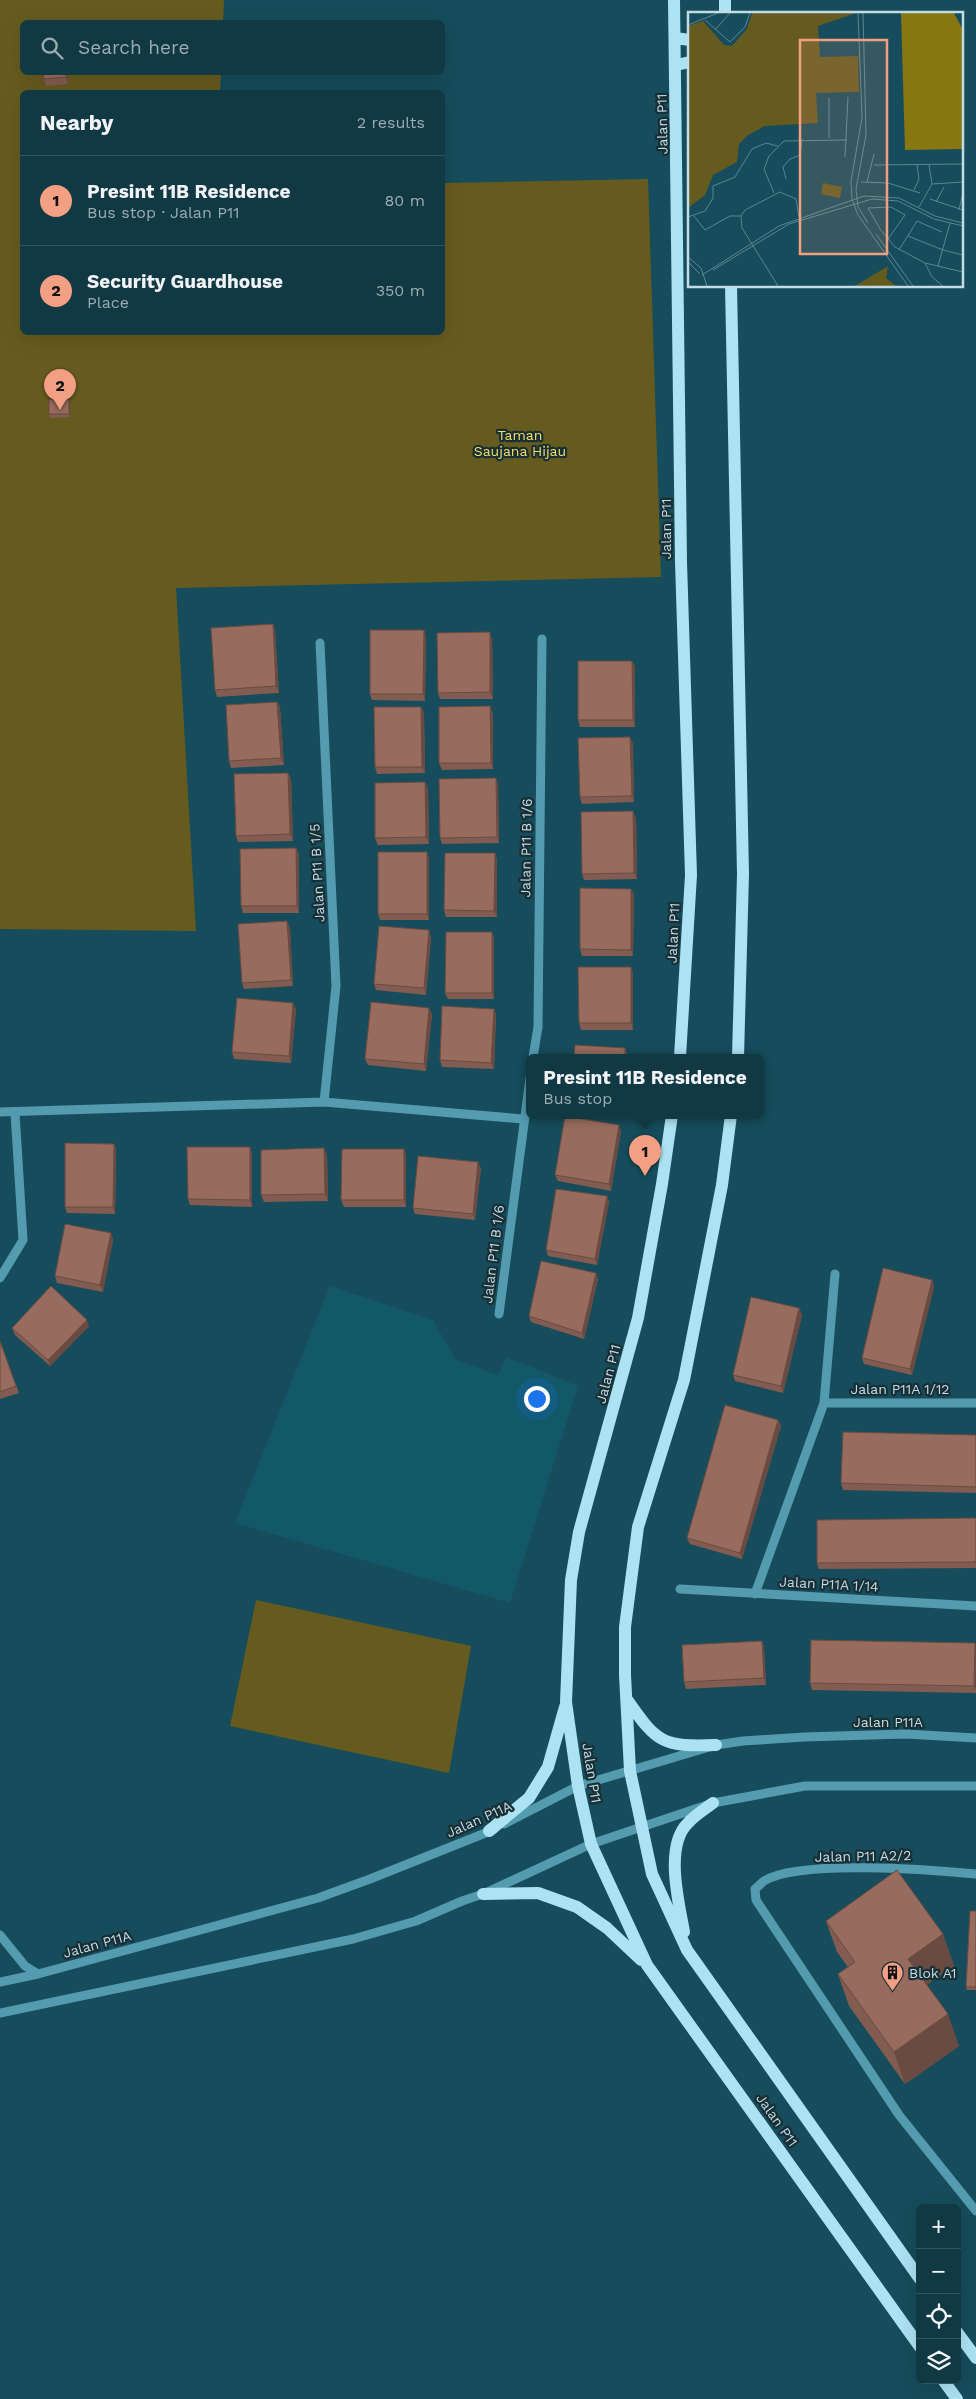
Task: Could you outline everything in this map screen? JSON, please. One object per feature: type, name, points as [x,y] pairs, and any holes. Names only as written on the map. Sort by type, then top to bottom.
[{"type":"main road","name":"Jalan P11","points":[[674,0],[681,562],[691,875],[680,1054]]},
{"type":"main road","points":[[675,38],[688,40]]},
{"type":"main road","points":[[676,65],[688,62]]},
{"type":"main road","points":[[731,288],[743,874],[738,1054]]},
{"type":"main road","name":"Jalan P11","points":[[671,1119],[638,1318],[579,1532],[571,1580],[566,1702],[578,1786],[591,1844],[646,1965],[916,2341]]},
{"type":"main road","name":"Jalan P11","points":[[730,1119],[722,1185],[684,1380],[638,1527],[625,1627],[625,1675],[628,1701],[630,1771],[652,1874],[687,1950],[916,2273]]},
{"type":"main road","points":[[628,1701],[648,1730],[666,1742],[696,1746],[716,1745]]},
{"type":"main road","points":[[490,1831],[529,1798],[548,1767],[566,1702]]},
{"type":"main road","points":[[687,1950],[675,1881],[676,1845],[686,1824],[712,1803]]},
{"type":"main road","points":[[483,1894],[538,1893],[577,1907],[607,1928],[646,1965]]},
{"type":"main road","points":[[961,2337],[976,2358]]},
{"type":"main road","points":[[946,2384],[957,2399]]},
{"type":"street","name":"Jalan P11 B 1/6","points":[[534,1054],[538,1028],[542,639]]},
{"type":"street","name":"Jalan P11 B 1/5","points":[[320,643],[336,986],[324,1102]]},
{"type":"street","points":[[0,1112],[324,1102],[524,1119]]},
{"type":"street","name":"Jalan P11 B 1/6","points":[[499,1314],[526,1105]]},
{"type":"street","points":[[0,1278],[23,1240],[16,1113]]},
{"type":"street","points":[[755,1594],[824,1403],[834,1274]]},
{"type":"street","name":"Jalan P11A 1/12","points":[[824,1403],[976,1403]]},
{"type":"street","name":"Jalan P11A 1/14","points":[[680,1589],[976,1606]]},
{"type":"street","name":"Jalan P11A","points":[[0,1982],[38,1974],[318,1898],[490,1831],[578,1786],[716,1745],[743,1741],[906,1734],[976,1738]]},
{"type":"street","points":[[0,2013],[353,1939],[416,1922],[462,1901],[483,1894],[591,1844],[712,1803],[805,1786],[976,1786]]},
{"type":"street","name":"Jalan P11 A2/2","points":[[976,1874],[914,1868],[814,1870],[792,1873],[764,1881],[756,1889],[756,1900],[899,2115],[976,2211]]},
{"type":"street","points":[[0,1935],[25,1966],[38,1974]]},
{"type":"shaded area","points":[[330,1286],[433,1320],[456,1360],[498,1375],[507,1357],[578,1386],[510,1603],[235,1523]]},
{"type":"green space","name":"Taman Saujana Hijau","points":[[0,0],[224,0],[223,20],[20,20],[20,75],[221,75],[220,90],[20,90],[20,335],[445,335],[445,183],[648,179],[661,577],[176,588],[196,931],[0,929]]},
{"type":"green space","points":[[256,1600],[471,1646],[449,1773],[230,1726]]},
{"type":"building","points":[[43,75],[66,75],[66,77],[44,79]]},
{"type":"building","points":[[49,399],[69,399],[69,414],[49,414]]},
{"type":"building","points":[[273,624],[276,686],[215,690],[211,628]]},
{"type":"building","points":[[370,630],[424,630],[423,694],[370,694]]},
{"type":"building","points":[[490,632],[490,692],[438,693],[437,633]]},
{"type":"building","points":[[578,661],[632,661],[633,720],[578,720]]},
{"type":"building","points":[[277,702],[281,758],[229,761],[226,705]]},
{"type":"building","points":[[490,706],[491,763],[439,763],[439,707]]},
{"type":"building","points":[[374,707],[421,707],[422,767],[375,767]]},
{"type":"building","points":[[630,737],[632,796],[580,797],[578,738]]},
{"type":"building","points":[[288,773],[290,834],[236,836],[234,774]]},
{"type":"building","points":[[496,778],[497,837],[440,838],[439,779]]},
{"type":"building","points":[[425,782],[426,837],[375,838],[375,783]]},
{"type":"building","points":[[633,811],[634,873],[582,874],[581,812]]},
{"type":"building","points":[[296,848],[297,906],[241,906],[240,849]]},
{"type":"building","points":[[378,852],[427,852],[427,914],[378,914]]},
{"type":"building","points":[[445,853],[495,853],[494,911],[444,910]]},
{"type":"building","points":[[580,888],[631,889],[631,950],[580,949]]},
{"type":"building","points":[[287,921],[291,980],[242,983],[238,924]]},
{"type":"building","points":[[379,926],[429,930],[424,988],[374,984]]},
{"type":"building","points":[[446,932],[492,932],[492,993],[445,993]]},
{"type":"building","points":[[578,967],[631,967],[631,1023],[579,1023]]},
{"type":"building","points":[[237,998],[293,1003],[289,1056],[232,1052]]},
{"type":"building","points":[[371,1002],[429,1008],[424,1064],[365,1059]]},
{"type":"building","points":[[442,1006],[494,1009],[491,1063],[440,1060]]},
{"type":"building","points":[[575,1045],[625,1048],[625,1054],[574,1054]]},
{"type":"building","points":[[564,1119],[583,1119],[619,1125],[609,1184],[555,1175]]},
{"type":"building","points":[[65,1143],[114,1144],[113,1207],[65,1207]]},
{"type":"building","points":[[187,1147],[250,1147],[250,1200],[188,1199]]},
{"type":"building","points":[[324,1148],[325,1194],[261,1195],[261,1150]]},
{"type":"building","points":[[342,1149],[404,1149],[404,1200],[341,1200]]},
{"type":"building","points":[[418,1156],[478,1162],[473,1214],[413,1208]]},
{"type":"building","points":[[556,1189],[607,1196],[595,1259],[546,1250]]},
{"type":"building","points":[[65,1224],[111,1233],[100,1285],[55,1276]]},
{"type":"building","points":[[541,1261],[596,1273],[582,1333],[529,1316]]},
{"type":"building","points":[[883,1268],[932,1280],[910,1369],[862,1358]]},
{"type":"building","points":[[51,1286],[87,1320],[48,1360],[12,1328]]},
{"type":"building","points":[[751,1297],[799,1308],[781,1386],[733,1375]]},
{"type":"building","points":[[0,1341],[16,1386],[0,1392]]},
{"type":"building","points":[[725,1405],[778,1420],[740,1553],[687,1538]]},
{"type":"building","points":[[843,1432],[976,1435],[976,1487],[841,1483]]},
{"type":"building","points":[[976,1518],[976,1562],[817,1563],[817,1520]]},
{"type":"building","points":[[811,1640],[975,1643],[974,1686],[810,1683]]},
{"type":"building","points":[[762,1641],[764,1678],[684,1682],[682,1645]]},
{"type":"building","name":"Blok A1","points":[[897,1870],[943,1934],[908,1959],[948,2014],[894,2052],[838,1974],[855,1962],[826,1921]]},
{"type":"building","points":[[970,1911],[976,1911],[976,1987],[966,1987]]},
{"type":"place","name":"Security Guardhouse","points":[[60,410]]},
{"type":"place","name":"Presint 11B Residence","points":[[645,1176]]},
{"type":"place","name":"Blok A1","points":[[893,1992]]}]
